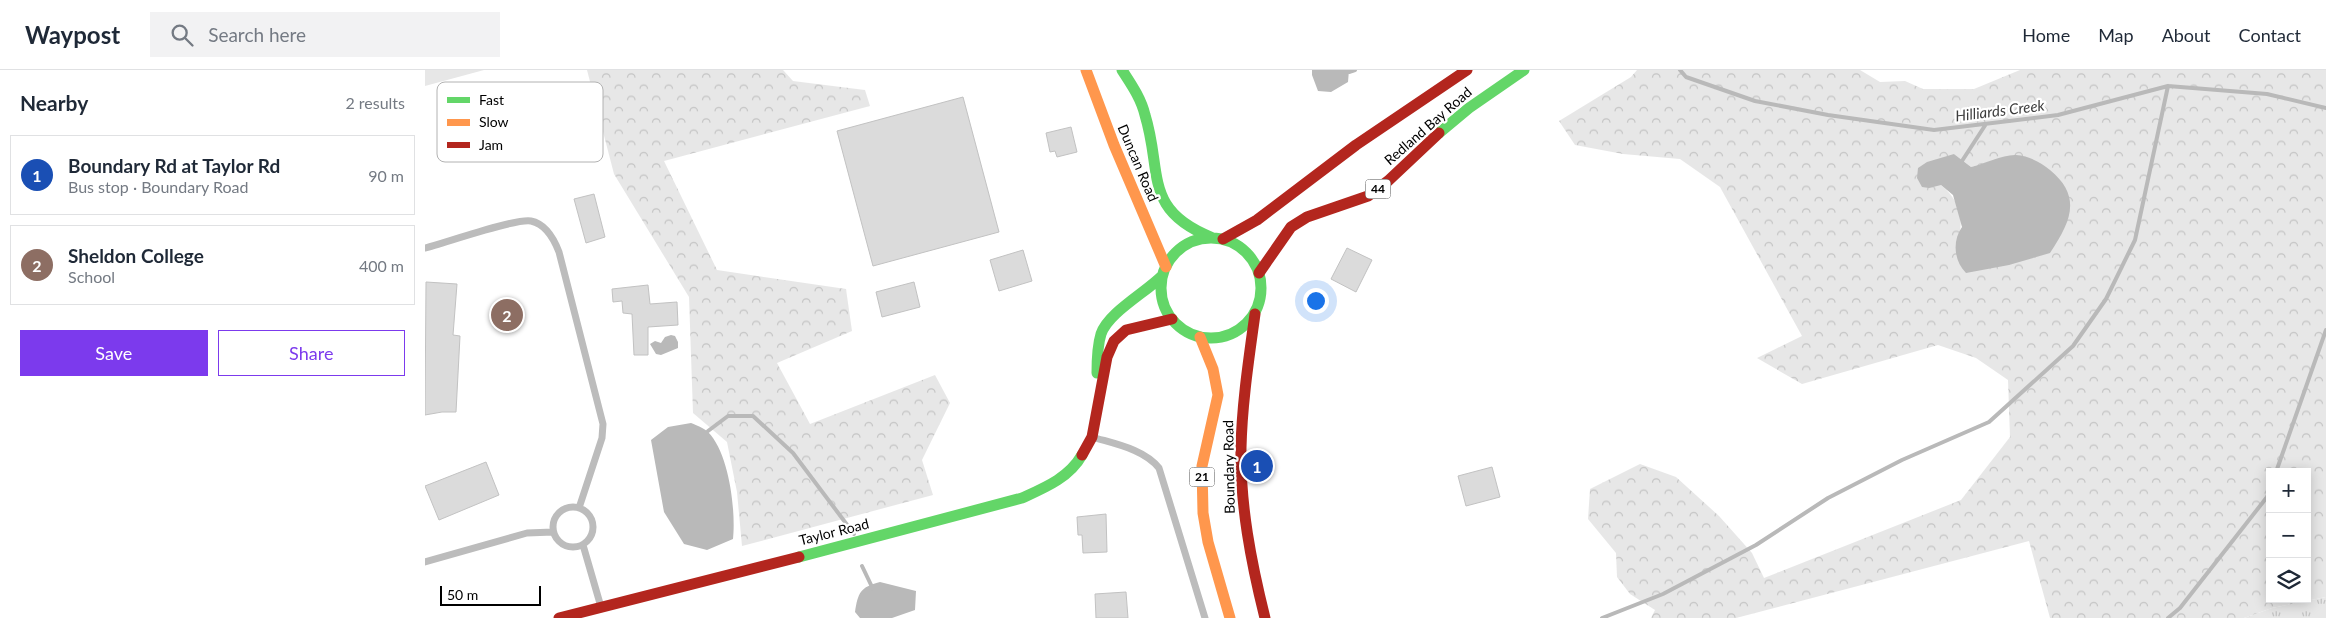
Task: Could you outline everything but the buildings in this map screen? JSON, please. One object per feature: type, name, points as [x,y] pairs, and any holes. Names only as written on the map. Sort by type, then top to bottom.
[{"type":"main road","name":"Duncan Road","points":[[1087,70],[1116,152],[1151,226],[1164,271]]},
{"type":"main road","name":"Duncan Road","points":[[1122,70],[1139,97],[1145,113],[1155,180],[1167,205],[1178,219],[1198,233],[1218,238]]},
{"type":"main road","name":"Redland Bay Road","points":[[1218,238],[1257,220],[1356,145],[1467,70]]},
{"type":"main road","name":"Redland Bay Road","points":[[1259,273],[1291,227],[1307,217],[1368,196],[1388,182],[1433,138],[1469,108],[1524,70]]},
{"type":"main road","points":[[1218,238],[1235,244],[1245,251],[1259,273],[1262,287],[1260,301],[1255,314],[1247,324],[1225,337],[1212,339],[1189,333],[1172,319],[1165,306],[1161,291],[1164,271],[1174,254],[1185,245],[1199,239],[1218,238]]},
{"type":"main road","name":"Taylor Road","points":[[1092,437],[1097,390],[1097,348],[1100,332],[1116,312],[1150,290],[1164,271]]},
{"type":"main road","name":"Boundary Road","points":[[1255,314],[1244,392],[1241,448],[1243,510],[1256,583],[1265,618]]},
{"type":"main road","name":"Taylor Road","points":[[559,618],[1022,498],[1048,486],[1066,474],[1079,460],[1092,437],[1107,357],[1114,341],[1126,330],[1172,319]]},
{"type":"main road","name":"Boundary Road","points":[[1200,337],[1213,368],[1218,395],[1202,466],[1203,513],[1208,542],[1229,618]]},
{"type":"lane","points":[[425,248],[519,222],[536,223],[551,236],[559,252],[603,424],[602,438],[579,508]]},
{"type":"lane","points":[[1092,437],[1141,453],[1152,460],[1159,468],[1205,618]]},
{"type":"lane","points":[[569,507],[579,508],[589,514],[593,525],[591,537],[583,546],[567,547],[558,542],[553,532],[554,521],[559,512],[569,507]]},
{"type":"lane","points":[[425,562],[527,533],[553,532]]},
{"type":"lane","points":[[583,546],[601,607]]},
{"type":"green space","points":[[425,70],[484,70],[437,82],[425,86]]},
{"type":"green space","points":[[587,70],[783,70],[793,81],[865,90],[870,106],[664,161],[717,270],[846,289],[852,331],[777,363],[810,424],[935,375],[950,403],[922,460],[933,495],[742,546],[737,492],[727,442],[693,413],[689,297],[614,174],[603,132],[603,82],[590,82]]},
{"type":"green space","points":[[1637,70],[1860,70],[1880,82],[1905,81],[1923,89],[1974,89],[2020,70],[2326,70],[2326,597],[2311,600],[2311,468],[2266,468],[2266,603],[2297,603],[2272,608],[2244,618],[2050,618],[2029,541],[1736,618],[1651,618],[1655,610],[1630,594],[1617,577],[1616,553],[1588,519],[1590,489],[1640,464],[1676,477],[1719,516],[1752,553],[1764,578],[1961,500],[2010,437],[2008,380],[1976,358],[1938,345],[1802,384],[1757,358],[1802,336],[1720,187],[1680,159],[1623,154],[1575,145],[1559,121],[1631,77]],"holes":[[[1954,154],[1971,167],[2015,155],[1956,252],[1960,233],[1960,216],[1954,200],[1941,185]]]},
{"type":"green space","points":[[2326,597],[2326,618],[2244,618],[2272,608],[2297,603],[2311,603],[2311,600]]},
{"type":"shaded area","points":[[1312,70],[1349,70],[1348,82],[1331,92],[1318,91]]},
{"type":"shaded area","points":[[1954,154],[1971,167],[2006,156],[2016,155],[2025,157],[2042,164],[2060,180],[2067,190],[2070,210],[2063,231],[2050,253],[2009,265],[1966,273],[1959,263],[1956,251],[1957,238],[1962,227],[1953,195],[1941,185],[1929,188],[1922,187],[1917,178],[1918,168],[1927,162]]},
{"type":"shaded area","points":[[675,336],[678,348],[661,355],[656,354],[650,344],[655,341],[661,343],[665,337]]},
{"type":"shaded area","points":[[691,423],[708,432],[715,441],[726,467],[732,498],[733,539],[707,550],[684,544],[664,512],[651,440],[668,427]]},
{"type":"shaded area","points":[[880,582],[916,591],[915,610],[892,618],[860,618],[855,612],[859,595],[868,586]]},
{"type":"waterway","points":[[1349,72],[1355,70]]},
{"type":"waterway","name":"Hilliards Creek","points":[[1680,70],[1686,77],[1755,101],[1828,115],[1934,130],[2058,115],[2168,86],[2267,94],[2326,108]]},
{"type":"waterway","points":[[1602,618],[1663,594],[1756,545],[1828,498],[1902,460],[1989,422],[2073,346],[2106,299],[2135,240],[2168,86]]},
{"type":"waterway","points":[[1962,161],[1986,124]]},
{"type":"waterway","points":[[2277,468],[2326,330]]},
{"type":"waterway","points":[[708,431],[728,416],[753,416],[793,453],[854,534]]},
{"type":"waterway","points":[[2168,618],[2180,608],[2266,498]]},
{"type":"waterway","points":[[862,566],[873,589]]},
{"type":"traffic: fast","points":[[1122,70],[1143,109],[1150,136],[1159,188],[1165,202],[1175,215],[1190,227],[1213,238]]},
{"type":"traffic: fast","points":[[1439,133],[1469,108],[1524,70]]},
{"type":"traffic: fast","points":[[1211,238],[1221,239],[1239,246],[1253,260],[1260,278],[1261,288],[1260,298],[1253,316],[1239,330],[1221,337],[1211,338],[1201,337],[1183,330],[1169,316],[1162,298],[1161,288],[1162,278],[1169,260],[1183,246],[1201,239],[1211,238]]},
{"type":"traffic: fast","points":[[1097,373],[1099,344],[1105,326],[1111,318],[1162,276]]},
{"type":"traffic: fast","points":[[799,557],[1022,498],[1063,476],[1077,463],[1082,455]]},
{"type":"traffic: slow","points":[[1086,70],[1114,145],[1166,267]]},
{"type":"traffic: slow","points":[[1200,337],[1213,369],[1218,395],[1202,466],[1203,513],[1208,542],[1230,618]]},
{"type":"traffic: jam","points":[[1223,239],[1257,220],[1356,145],[1467,70]]},
{"type":"traffic: jam","points":[[1259,273],[1291,227],[1307,217],[1368,196],[1388,181],[1439,133]]},
{"type":"traffic: jam","points":[[1255,314],[1243,414],[1241,469],[1247,533],[1265,618]]},
{"type":"traffic: jam","points":[[1082,455],[1092,437],[1107,357],[1114,341],[1126,330],[1172,319]]},
{"type":"traffic: jam","points":[[559,618],[799,557]]},
{"type":"place","name":"Sheldon College","points":[[507,315]]},
{"type":"place","name":"Boundary Rd at Taylor Rd","points":[[1257,466]]}]
